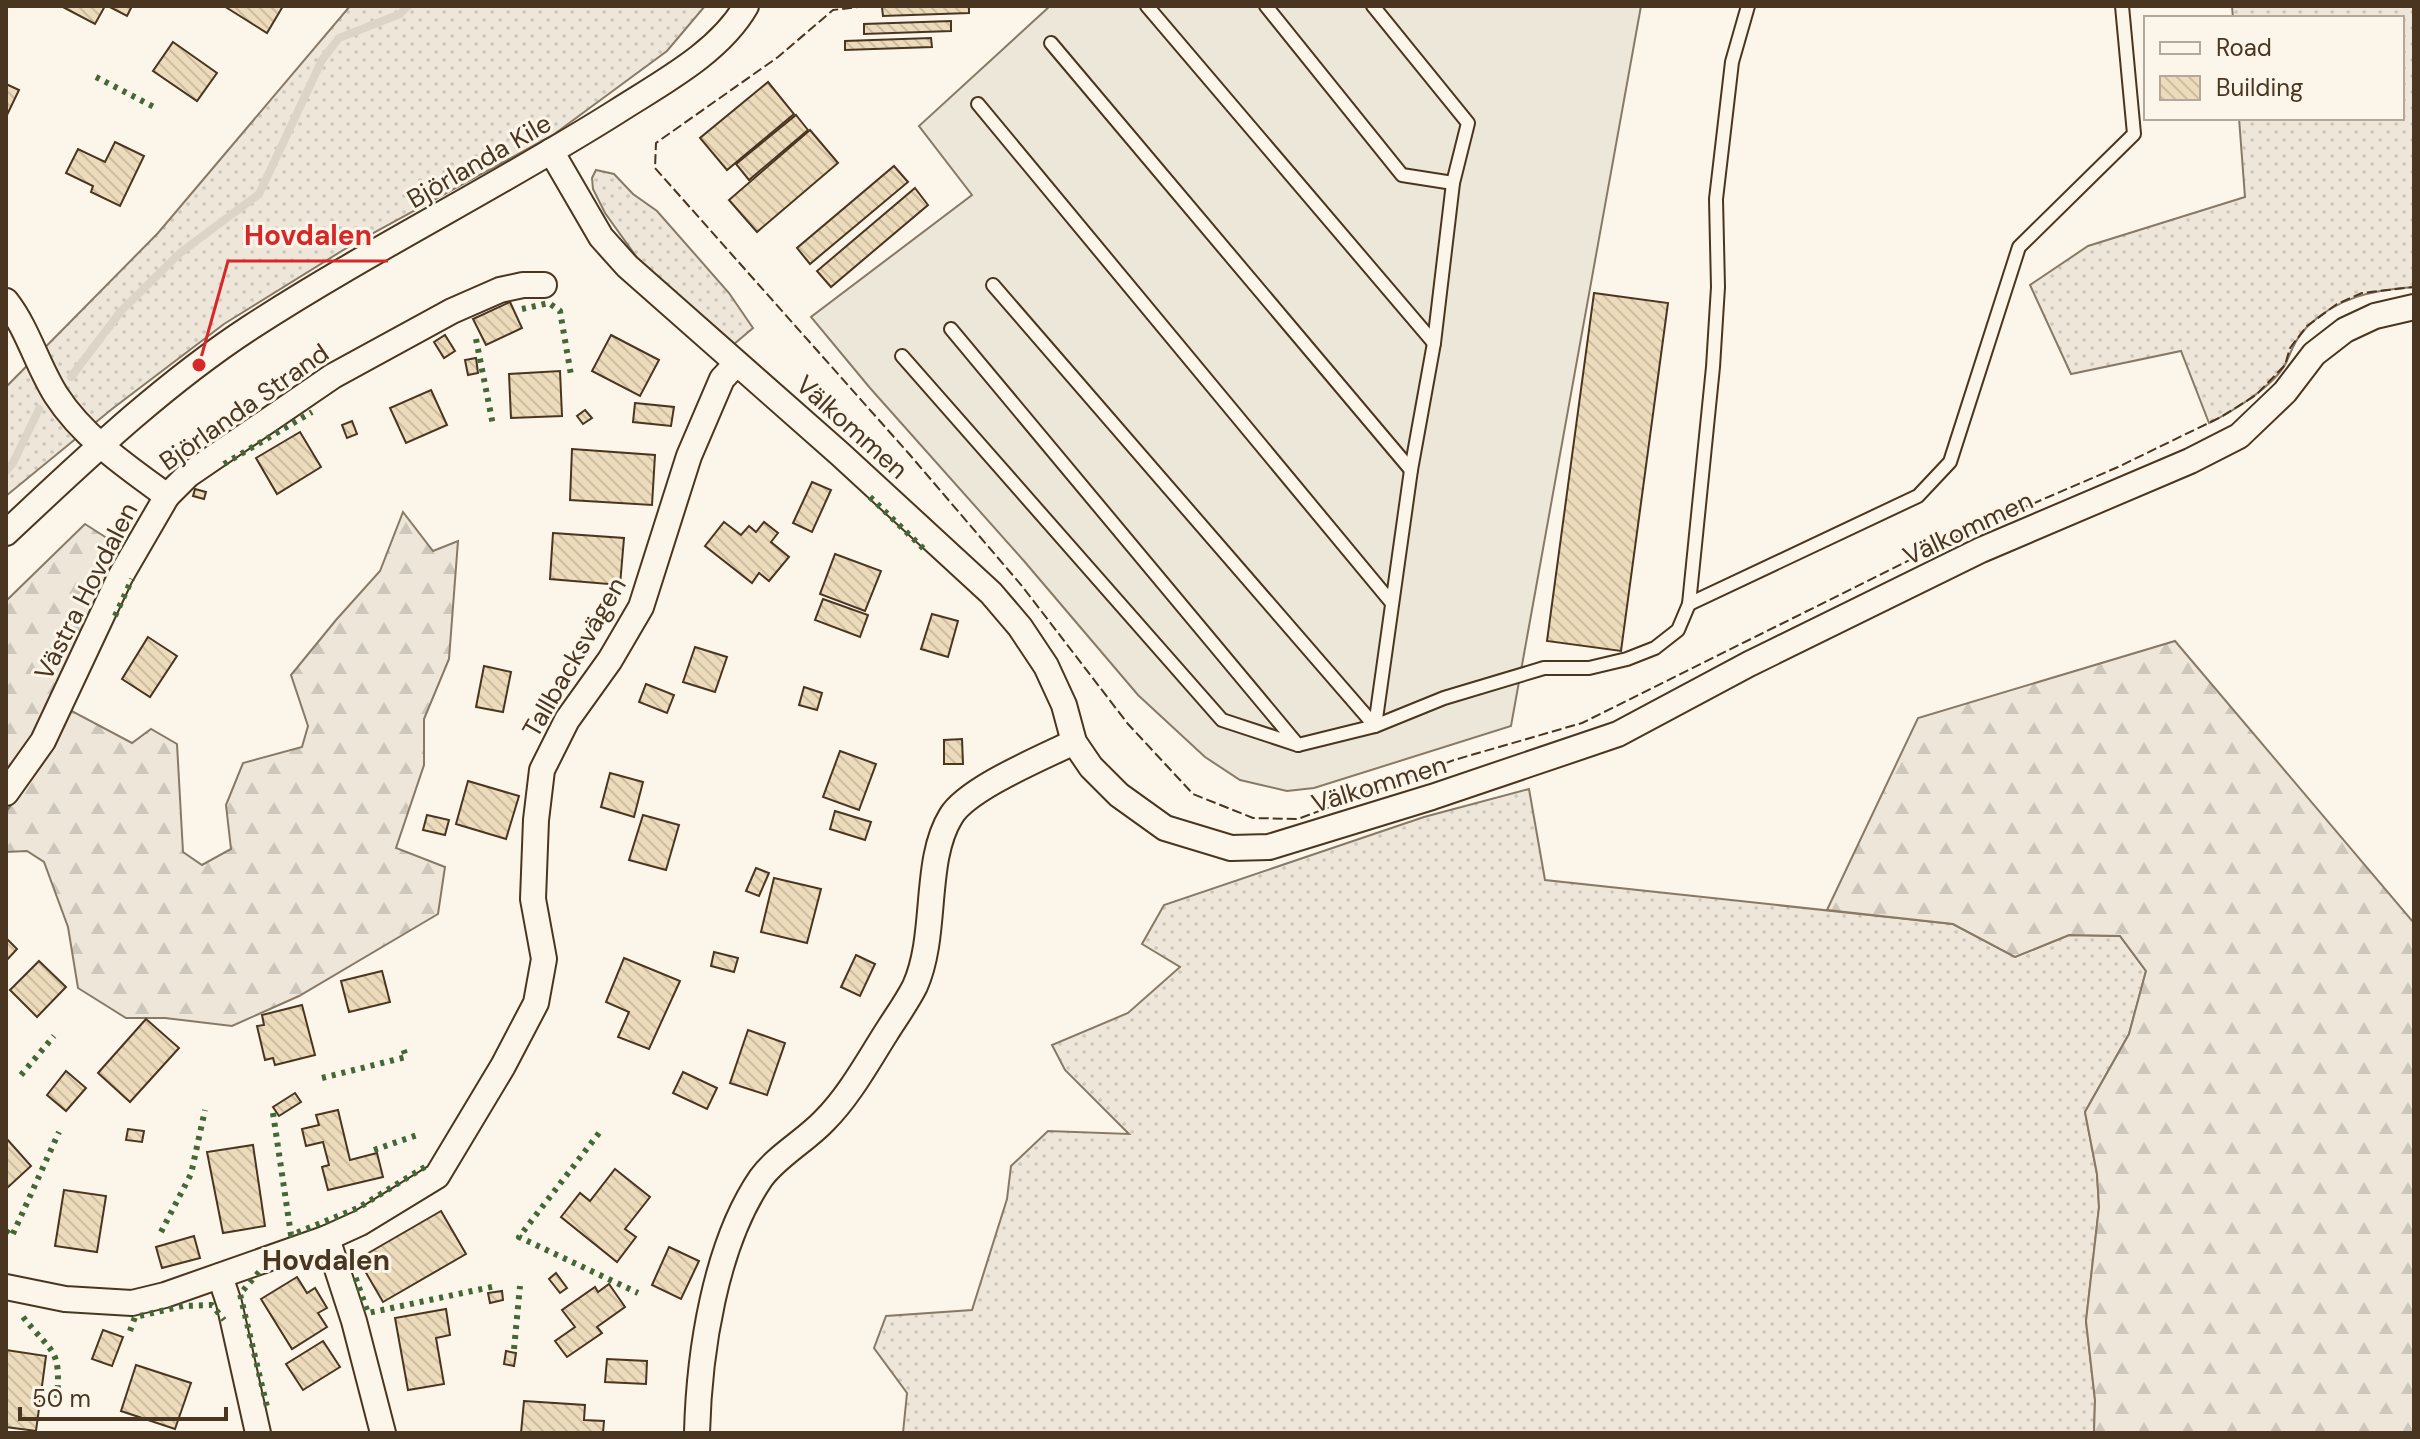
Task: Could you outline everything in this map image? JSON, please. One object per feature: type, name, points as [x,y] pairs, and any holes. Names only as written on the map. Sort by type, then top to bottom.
[{"type":"street","name":"Björlanda Kile","points":[[6,533],[100,445],[247,329],[551,151],[681,69],[727,31],[746,6]]},
{"type":"street","name":"Välkommen","points":[[551,151],[601,237],[627,266],[840,454],[991,593],[1020,627],[1046,666],[1064,705],[1074,742],[1091,767],[1119,795],[1165,828],[1231,848],[1269,847],[1503,774],[1618,734],[1749,664],[1981,550],[2190,461],[2239,436],[2263,416],[2314,354],[2345,330],[2375,316],[2414,307]]},
{"type":"street","name":"Björlanda Strand","points":[[6,301],[18,316],[37,363],[58,398],[100,445],[167,496],[188,475],[347,369],[452,311],[500,290],[544,285]]},
{"type":"street","name":"Tallbacksvägen","points":[[6,1287],[65,1299],[132,1303],[193,1287],[327,1238],[360,1223],[437,1176],[503,1066],[536,1003],[544,959],[533,899],[536,820],[542,770],[567,720],[610,660],[641,607],[689,456],[722,379],[736,364]]},
{"type":"street","name":"Västra Hovdalen","points":[[6,793],[43,741],[120,577],[167,496]]},
{"type":"street","points":[[697,1433],[698,1393],[715,1293],[735,1227],[762,1176],[824,1121],[850,1090],[915,986],[924,956],[938,847],[951,815],[965,799],[1074,742]]},
{"type":"street","points":[[327,1238],[354,1321],[383,1433]]},
{"type":"street","points":[[220,1276],[258,1433]]},
{"type":"lane","points":[[1147,6],[1434,343]]},
{"type":"lane","points":[[1266,6],[1402,175],[1453,183]]},
{"type":"lane","points":[[1373,6],[1468,123],[1453,183],[1434,343],[1411,470],[1375,726]]},
{"type":"lane","points":[[902,356],[1222,720],[1298,745],[1375,726],[1444,698],[1544,668],[1589,668],[1627,659],[1655,648],[1678,630],[1689,604],[1713,367],[1718,287],[1716,199],[1732,62],[1748,6]]},
{"type":"lane","points":[[1689,604],[1918,496],[1950,462],[2019,247],[2134,134],[2122,6]]},
{"type":"lane","points":[[1051,43],[1411,470]]},
{"type":"lane","points":[[978,104],[1391,602]]},
{"type":"lane","points":[[993,285],[1375,726]]},
{"type":"lane","points":[[951,329],[1298,745]]},
{"type":"green space","points":[[350,6],[705,6],[667,51],[553,135],[353,244],[224,324],[112,409],[6,496],[6,387],[158,233]]},
{"type":"green space","points":[[2232,6],[2414,6],[2414,287],[2370,293],[2331,309],[2303,331],[2286,363],[2272,381],[2209,423],[2181,351],[2071,374],[2030,285],[2088,246],[2245,197],[2239,120],[2404,120],[2404,16],[2233,16]]},
{"type":"green space","points":[[596,170],[614,174],[633,194],[657,211],[729,293],[753,328],[733,345],[638,259],[605,213],[593,189],[592,178]]},
{"type":"green space","points":[[403,512],[433,551],[458,541],[449,659],[424,719],[424,765],[396,848],[445,867],[438,914],[299,996],[232,1026],[165,1018],[126,1018],[78,988],[68,927],[44,862],[27,851],[6,852],[6,812],[38,768],[70,710],[132,743],[151,729],[177,744],[183,852],[202,865],[231,849],[226,805],[243,763],[302,747],[308,726],[291,675],[380,571]]},
{"type":"green space","points":[[85,524],[124,549],[45,722],[6,779],[6,601]]},
{"type":"green space","points":[[2175,641],[2414,923],[2414,1433],[2094,1433],[2095,1400],[2086,1321],[2099,1207],[2097,1174],[2085,1112],[2129,1034],[2146,971],[2120,936],[2069,935],[2015,957],[1953,924],[1827,910],[1918,718]]},
{"type":"green space","points":[[1529,789],[1545,880],[1953,924],[2015,957],[2069,935],[2120,936],[2146,971],[2129,1034],[2085,1112],[2097,1174],[2099,1207],[2086,1321],[2095,1400],[2094,1433],[903,1433],[907,1393],[874,1348],[886,1316],[972,1310],[1007,1199],[1011,1166],[1048,1131],[1129,1134],[1065,1070],[1052,1045],[1128,1013],[1180,967],[1142,944],[1164,905],[1424,817]]},
{"type":"shaded area","points":[[1050,6],[1641,6],[1511,726],[1314,788],[1287,791],[1240,780],[1205,757],[1138,695],[811,317],[972,195],[919,126]]},
{"type":"building","points":[[61,6],[105,6],[95,24]]},
{"type":"building","points":[[108,6],[132,6],[127,16]]},
{"type":"building","points":[[224,6],[283,6],[267,33]]},
{"type":"building","points":[[969,6],[969,13],[883,16],[882,7]]},
{"type":"building","points":[[951,21],[951,31],[864,34],[864,24]]},
{"type":"building","points":[[931,38],[932,47],[845,50],[845,41]]},
{"type":"building","points":[[173,42],[217,73],[197,101],[153,71]]},
{"type":"building","points":[[768,82],[794,114],[727,170],[700,138]]},
{"type":"building","points":[[6,84],[19,90],[6,117]]},
{"type":"building","points":[[796,115],[808,130],[749,180],[736,164]]},
{"type":"building","points":[[810,130],[838,163],[757,232],[729,200]]},
{"type":"building","points":[[115,142],[144,156],[120,206],[91,192],[93,186],[66,173],[78,149],[105,162]]},
{"type":"building","points":[[894,166],[908,182],[810,264],[797,248]]},
{"type":"building","points":[[915,188],[928,205],[831,287],[817,271]]},
{"type":"building","points":[[1594,293],[1668,303],[1621,651],[1547,641]]},
{"type":"building","points":[[510,302],[522,328],[486,345],[473,319]]},
{"type":"building","points":[[445,335],[455,351],[444,358],[434,342]]},
{"type":"building","points":[[611,335],[659,360],[640,396],[592,371]]},
{"type":"building","points":[[476,358],[478,373],[468,375],[465,360]]},
{"type":"building","points":[[560,371],[562,416],[511,418],[509,374]]},
{"type":"building","points":[[431,390],[447,425],[406,443],[390,408]]},
{"type":"building","points":[[635,403],[674,407],[671,426],[633,422]]},
{"type":"building","points":[[585,410],[592,418],[583,424],[577,416]]},
{"type":"building","points":[[352,421],[357,434],[347,438],[342,425]]},
{"type":"building","points":[[300,432],[321,467],[277,494],[256,458]]},
{"type":"building","points":[[572,449],[655,455],[652,505],[570,500]]},
{"type":"building","points":[[812,482],[831,490],[812,532],[793,523]]},
{"type":"building","points":[[195,489],[206,492],[204,499],[193,496]]},
{"type":"building","points":[[724,522],[741,535],[749,526],[756,532],[764,522],[778,533],[771,542],[789,557],[769,581],[759,573],[752,583],[705,546]]},
{"type":"building","points":[[553,533],[624,538],[620,585],[550,579]]},
{"type":"building","points":[[835,554],[881,571],[865,611],[820,594]]},
{"type":"building","points":[[823,599],[868,615],[860,637],[815,620]]},
{"type":"building","points":[[932,614],[958,621],[948,657],[921,649]]},
{"type":"building","points":[[148,637],[177,656],[150,697],[122,679]]},
{"type":"building","points":[[695,647],[727,657],[715,692],[683,682]]},
{"type":"building","points":[[484,666],[511,672],[503,712],[476,707]]},
{"type":"building","points":[[646,684],[674,695],[667,713],[639,702]]},
{"type":"building","points":[[804,687],[822,693],[817,710],[799,705]]},
{"type":"building","points":[[962,739],[963,764],[944,764],[944,740]]},
{"type":"building","points":[[840,751],[876,764],[859,810],[823,797]]},
{"type":"building","points":[[610,773],[643,782],[634,817],[601,807]]},
{"type":"building","points":[[468,781],[519,796],[506,839],[456,824]]},
{"type":"building","points":[[835,811],[871,822],[865,840],[830,829]]},
{"type":"building","points":[[427,815],[449,820],[445,835],[423,830]]},
{"type":"building","points":[[643,815],[679,825],[666,870],[629,860]]},
{"type":"building","points":[[756,868],[769,873],[759,896],[746,891]]},
{"type":"building","points":[[774,878],[821,889],[807,943],[761,932]]},
{"type":"building","points":[[6,940],[17,949],[6,961]]},
{"type":"building","points":[[714,952],[738,958],[734,972],[711,966]]},
{"type":"building","points":[[856,955],[875,964],[860,996],[841,987]]},
{"type":"building","points":[[624,958],[680,981],[649,1049],[618,1037],[629,1012],[606,1002]]},
{"type":"building","points":[[39,961],[66,987],[37,1017],[10,990]]},
{"type":"building","points":[[382,971],[390,1002],[349,1012],[341,981]]},
{"type":"building","points":[[302,1005],[315,1055],[275,1065],[273,1058],[265,1060],[257,1026],[264,1025],[262,1015]]},
{"type":"building","points":[[146,1019],[179,1048],[130,1102],[98,1073]]},
{"type":"building","points":[[748,1030],[785,1043],[767,1095],[730,1083]]},
{"type":"building","points":[[66,1071],[86,1088],[66,1111],[47,1095]]},
{"type":"building","points":[[683,1072],[717,1088],[707,1109],[673,1093]]},
{"type":"building","points":[[295,1093],[301,1102],[279,1116],[273,1107]]},
{"type":"building","points":[[338,1110],[350,1160],[377,1153],[383,1177],[328,1190],[322,1167],[329,1165],[323,1142],[306,1146],[302,1129],[319,1125],[316,1115]]},
{"type":"building","points":[[128,1129],[144,1131],[142,1142],[126,1140]]},
{"type":"building","points":[[6,1138],[31,1166],[6,1189]]},
{"type":"building","points":[[253,1145],[265,1226],[223,1233],[207,1152]]},
{"type":"building","points":[[615,1169],[650,1197],[625,1229],[636,1237],[617,1262],[561,1217],[580,1193],[590,1201]]},
{"type":"building","points":[[64,1190],[106,1196],[97,1252],[55,1246]]},
{"type":"building","points":[[441,1211],[466,1254],[383,1302],[358,1259]]},
{"type":"building","points":[[194,1236],[200,1258],[162,1268],[156,1247]]},
{"type":"building","points":[[669,1247],[699,1261],[681,1299],[652,1285]]},
{"type":"building","points":[[556,1273],[567,1288],[560,1293],[549,1279]]},
{"type":"building","points":[[297,1277],[307,1293],[315,1288],[327,1308],[318,1313],[327,1327],[292,1349],[261,1299]]},
{"type":"building","points":[[609,1284],[625,1307],[597,1327],[602,1333],[567,1357],[555,1341],[575,1327],[562,1310],[595,1287],[598,1292]]},
{"type":"building","points":[[502,1291],[503,1300],[490,1303],[488,1293]]},
{"type":"building","points":[[446,1309],[450,1335],[436,1338],[444,1384],[408,1390],[395,1318]]},
{"type":"building","points":[[103,1330],[123,1337],[112,1366],[92,1359]]},
{"type":"building","points":[[323,1341],[340,1367],[303,1390],[286,1364]]},
{"type":"building","points":[[6,1350],[46,1356],[36,1431],[6,1427]]},
{"type":"building","points":[[506,1351],[516,1353],[514,1366],[504,1364]]},
{"type":"building","points":[[607,1359],[647,1361],[646,1384],[605,1382]]},
{"type":"building","points":[[136,1365],[191,1383],[175,1429],[121,1411]]},
{"type":"building","points":[[524,1401],[585,1405],[584,1420],[604,1421],[603,1433],[521,1433]]},
{"type":"waterway","points":[[71,377],[121,311],[180,253],[259,194],[322,60],[339,38],[400,14],[408,6]]},
{"type":"waterway","points":[[6,471],[13,463],[39,409]]},
{"type":"hedge","points":[[96,77],[154,107]]},
{"type":"hedge","points":[[522,309],[549,303],[560,311],[571,375]]},
{"type":"hedge","points":[[476,339],[493,425]]},
{"type":"hedge","points":[[224,464],[312,412]]},
{"type":"hedge","points":[[870,497],[926,551]]},
{"type":"hedge","points":[[115,616],[132,579]]},
{"type":"hedge","points":[[21,1075],[54,1036]]},
{"type":"hedge","points":[[322,1078],[406,1057],[402,1045]]},
{"type":"hedge","points":[[161,1232],[191,1174],[205,1110]]},
{"type":"hedge","points":[[273,1113],[291,1235],[358,1208],[428,1165]]},
{"type":"hedge","points":[[6,1231],[12,1236],[59,1132]]},
{"type":"hedge","points":[[599,1133],[519,1237],[638,1293]]},
{"type":"hedge","points":[[374,1150],[420,1134]]},
{"type":"hedge","points":[[349,1259],[368,1313],[496,1286]]},
{"type":"hedge","points":[[259,1272],[240,1294],[268,1411]]},
{"type":"hedge","points":[[514,1349],[520,1286]]},
{"type":"hedge","points":[[130,1331],[135,1317],[183,1306],[212,1305],[224,1320]]},
{"type":"hedge","points":[[23,1317],[56,1360],[57,1398]]},
{"type":"fence","points":[[866,6],[833,10],[778,57],[656,143],[655,168],[1022,586],[1128,724],[1193,794],[1253,818],[1298,819],[1454,760],[1582,723],[1960,535],[2118,467],[2221,417],[2256,395],[2285,365],[2290,348],[2307,326],[2337,304],[2362,293],[2414,287]]},
{"type":"place","name":"Hovdalen","points":[[199,365]]},
{"type":"district","name":"Hovdalen","points":[[326,1260]]}]
